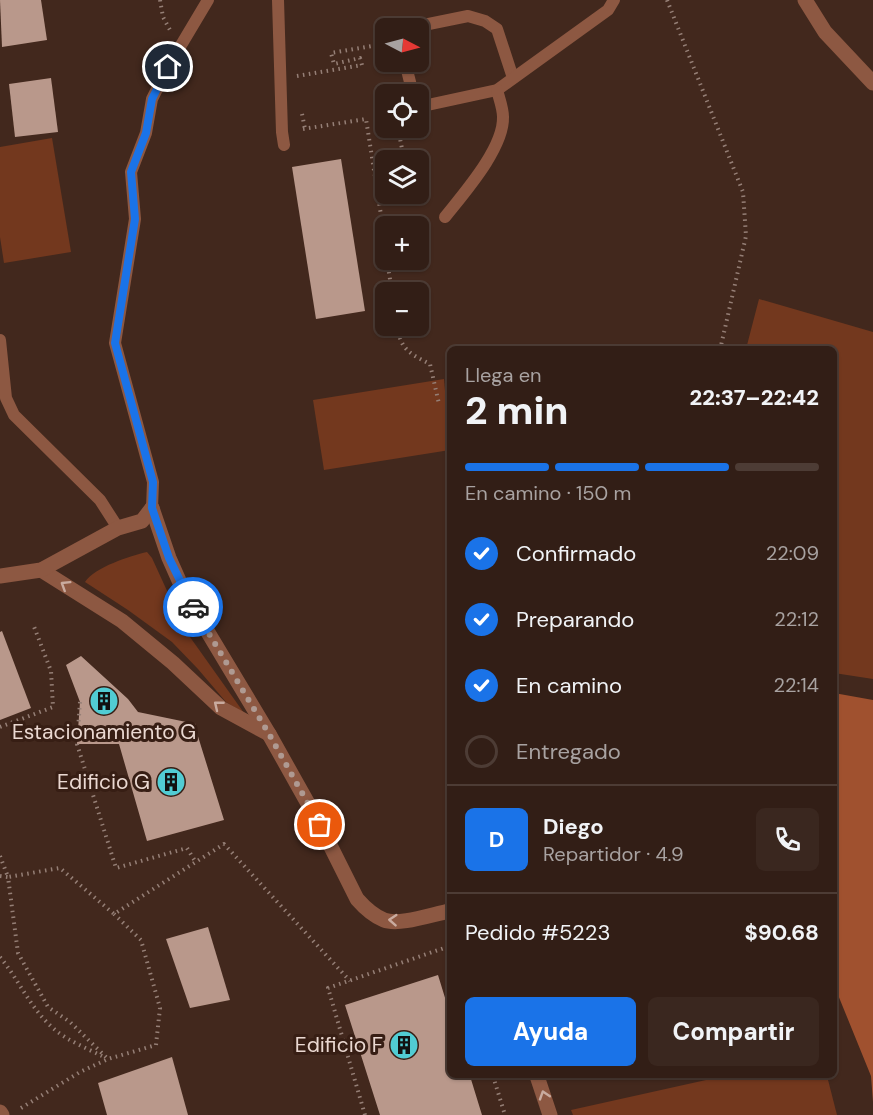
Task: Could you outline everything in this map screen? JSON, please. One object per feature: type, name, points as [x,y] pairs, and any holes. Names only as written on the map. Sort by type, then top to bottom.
[{"type":"street","points":[[805,0],[825,32],[873,83]]},
{"type":"street","points":[[0,576],[41,570],[118,528],[141,521],[152,508]]},
{"type":"street","points":[[152,508],[169,558],[185,594],[269,734],[320,825],[357,899],[384,920],[391,921],[447,912]]},
{"type":"street","points":[[41,570],[122,621],[173,663],[221,708],[269,734]]},
{"type":"street","points":[[538,1078],[550,1115]]},
{"type":"lane","points":[[152,508],[153,482],[115,343],[135,219],[131,172],[146,133],[152,99],[208,0]]},
{"type":"lane","points":[[278,0],[283,139]]},
{"type":"lane","points":[[429,105],[497,90],[608,10],[614,0]]},
{"type":"lane","points":[[429,24],[468,16],[485,21],[497,29],[513,78]]},
{"type":"lane","points":[[445,217],[494,150],[504,118],[497,90]]},
{"type":"lane","points":[[0,340],[6,398],[14,415],[100,500],[118,528]]},
{"type":"path","points":[[160,0],[164,17],[179,48]]},
{"type":"path","points":[[668,0],[743,192],[746,236],[721,346]]},
{"type":"path","points":[[296,84],[294,76],[362,65],[360,58],[334,64],[330,53],[375,45]]},
{"type":"path","points":[[283,139],[366,119],[381,216]]},
{"type":"path","points":[[399,336],[400,341],[409,352],[429,364],[439,404]]},
{"type":"path","points":[[0,727],[54,707],[51,671],[33,624]]},
{"type":"path","points":[[80,702],[77,744],[116,868],[187,848],[195,861]]},
{"type":"path","points":[[114,914],[224,844],[350,981]]},
{"type":"path","points":[[0,856],[8,877],[18,953],[48,1007],[70,1022],[108,1059]]},
{"type":"path","points":[[0,876],[8,877],[60,868],[141,940],[160,1008],[156,1045],[108,1059],[61,1082],[19,1110]]},
{"type":"path","points":[[365,1115],[328,988],[447,947]]},
{"type":"path","points":[[0,957],[14,973],[29,1001],[54,1029],[108,1059]]},
{"type":"path","points":[[494,1078],[505,1115]]},
{"type":"shaded area","points":[[52,138],[71,252],[4,263],[0,237],[0,147]]},
{"type":"shaded area","points":[[759,299],[873,332],[873,679],[837,673],[837,346],[747,346]]},
{"type":"shaded area","points":[[444,379],[447,450],[324,470],[313,400]]},
{"type":"shaded area","points":[[147,552],[152,558],[185,630],[244,713],[226,702],[172,642],[85,582],[105,567]]},
{"type":"shaded area","points":[[837,694],[873,700],[873,1102],[871,1076],[837,992]]},
{"type":"shaded area","points":[[715,1078],[828,1078],[837,1115],[573,1115],[571,1110]]},
{"type":"building","points":[[0,0],[41,0],[47,40],[2,47]]},
{"type":"building","points":[[51,78],[58,132],[15,137],[9,84]]},
{"type":"building","points":[[341,159],[365,311],[316,319],[292,167]]},
{"type":"building","points":[[2,631],[31,708],[0,720],[0,632]]},
{"type":"building","name":"Edificio G","points":[[81,656],[128,699],[138,712],[196,724],[224,820],[147,841],[119,744],[77,744],[80,702],[66,665]]},
{"type":"building","points":[[208,927],[230,1000],[190,1008],[166,939]]},
{"type":"building","name":"Edificio F","points":[[438,975],[447,1004],[447,1078],[471,1078],[482,1115],[380,1115],[345,1005]]},
{"type":"building","points":[[172,1057],[188,1115],[107,1115],[98,1083]]},
{"type":"way so far","points":[[193,607],[320,825]]},
{"type":"place","name":"Estacionamiento G","points":[[104,701]]},
{"type":"place","name":"Edificio G","points":[[171,782]]},
{"type":"place","name":"Edificio F","points":[[404,1045]]},
{"type":"route","points":[[168,67],[152,99],[146,133],[131,172],[135,219],[115,343],[153,482],[152,508],[169,558],[193,607]]}]
